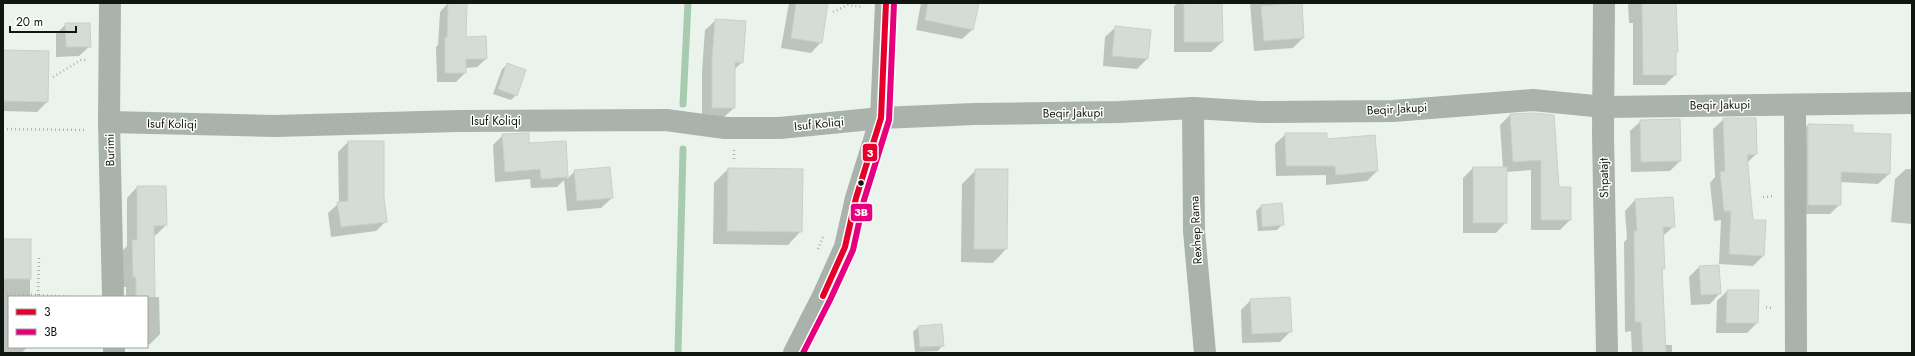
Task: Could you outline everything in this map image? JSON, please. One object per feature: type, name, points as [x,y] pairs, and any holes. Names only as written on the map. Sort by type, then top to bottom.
[{"type":"street","name":"Burimi","points":[[110,3],[109,126],[113,296]]},
{"type":"street","name":"Shpatajt","points":[[1604,3],[1607,353]]},
{"type":"street","points":[[794,353],[824,296],[845,247],[856,198],[881,118],[886,6]]},
{"type":"street","name":"Beqir Jakupi","points":[[881,118],[974,114],[1119,112],[1192,108],[1261,112],[1393,111],[1533,100],[1604,107],[1912,103]]},
{"type":"street","points":[[1795,105],[1796,353]]},
{"type":"street","name":"Rexhep Rama","points":[[1192,108],[1194,231],[1205,353]]},
{"type":"street","name":"Isuf Koliqi","points":[[109,126],[275,126],[458,121],[666,120],[725,128],[780,128],[881,118]]},
{"type":"path","points":[[833,12],[848,5],[886,6]]},
{"type":"path","points":[[53,77],[81,60],[110,60]]},
{"type":"path","points":[[3,129],[109,126]]},
{"type":"path","points":[[38,295],[39,258]]},
{"type":"path","points":[[3,293],[56,296]]},
{"type":"building","points":[[448,3],[467,3],[466,37],[486,36],[487,59],[466,59],[466,73],[445,73],[445,37],[447,37]]},
{"type":"building","points":[[796,3],[828,3],[822,43],[791,38]]},
{"type":"building","points":[[928,3],[979,3],[973,30],[925,20]]},
{"type":"building","points":[[1184,3],[1222,3],[1223,42],[1184,42]]},
{"type":"building","points":[[1302,3],[1304,38],[1264,41],[1261,6]]},
{"type":"building","points":[[1642,3],[1676,3],[1678,52],[1676,52],[1676,75],[1643,75]]},
{"type":"building","points":[[715,19],[746,21],[743,63],[735,62],[735,108],[712,108],[712,60]]},
{"type":"building","points":[[65,23],[90,23],[91,47],[66,47]]},
{"type":"building","points":[[1115,26],[1151,30],[1148,59],[1112,56]]},
{"type":"building","points":[[3,50],[49,51],[48,102],[3,101]]},
{"type":"building","points":[[507,63],[526,70],[517,96],[498,89]]},
{"type":"building","points":[[1533,113],[1554,115],[1559,187],[1571,187],[1571,220],[1541,220],[1541,160],[1513,162],[1510,114]]},
{"type":"building","points":[[1723,118],[1756,118],[1757,154],[1747,155],[1753,220],[1766,220],[1764,256],[1729,254],[1731,211],[1724,211],[1720,172],[1725,171]]},
{"type":"building","points":[[1680,119],[1681,161],[1641,162],[1640,120]]},
{"type":"building","points":[[1808,124],[1853,125],[1853,133],[1891,134],[1890,174],[1841,172],[1841,205],[1808,205]]},
{"type":"building","points":[[529,133],[529,143],[566,141],[568,177],[541,179],[540,169],[505,172],[502,134]]},
{"type":"building","points":[[1285,133],[1327,133],[1327,139],[1375,135],[1378,171],[1336,175],[1335,166],[1286,166]]},
{"type":"building","points":[[348,141],[384,141],[384,197],[387,222],[341,227],[337,202],[348,201]]},
{"type":"building","points":[[610,167],[613,198],[577,201],[574,170]]},
{"type":"building","points":[[1473,167],[1507,167],[1507,223],[1473,223]]},
{"type":"building","points":[[728,168],[803,169],[802,232],[727,231]]},
{"type":"building","points":[[975,169],[1008,169],[1007,249],[974,249]]},
{"type":"building","points":[[137,186],[166,186],[167,225],[154,226],[155,297],[136,296],[136,277],[133,277],[132,240],[137,240]]},
{"type":"building","points":[[1673,197],[1675,227],[1663,227],[1665,269],[1662,269],[1666,353],[1643,353],[1641,322],[1635,322],[1634,231],[1637,231],[1635,199]]},
{"type":"building","points":[[1282,203],[1284,225],[1262,227],[1261,205]]},
{"type":"building","points":[[3,239],[31,239],[31,279],[3,279]]},
{"type":"building","points":[[1719,265],[1721,294],[1701,295],[1699,266]]},
{"type":"building","points":[[1727,290],[1759,290],[1758,323],[1726,323]]},
{"type":"building","points":[[1290,297],[1292,332],[1252,334],[1250,299]]},
{"type":"building","points":[[942,324],[944,346],[920,347],[918,326]]},
{"type":"waterway","points":[[683,104],[688,3]]},
{"type":"waterway","points":[[678,353],[683,149]]},
{"type":"transit line","name":"3","points":[[823,296],[845,247],[856,198],[881,118],[886,3]]},
{"type":"transit line","name":"3B","points":[[803,353],[853,250],[864,200],[889,120],[894,3]]}]
